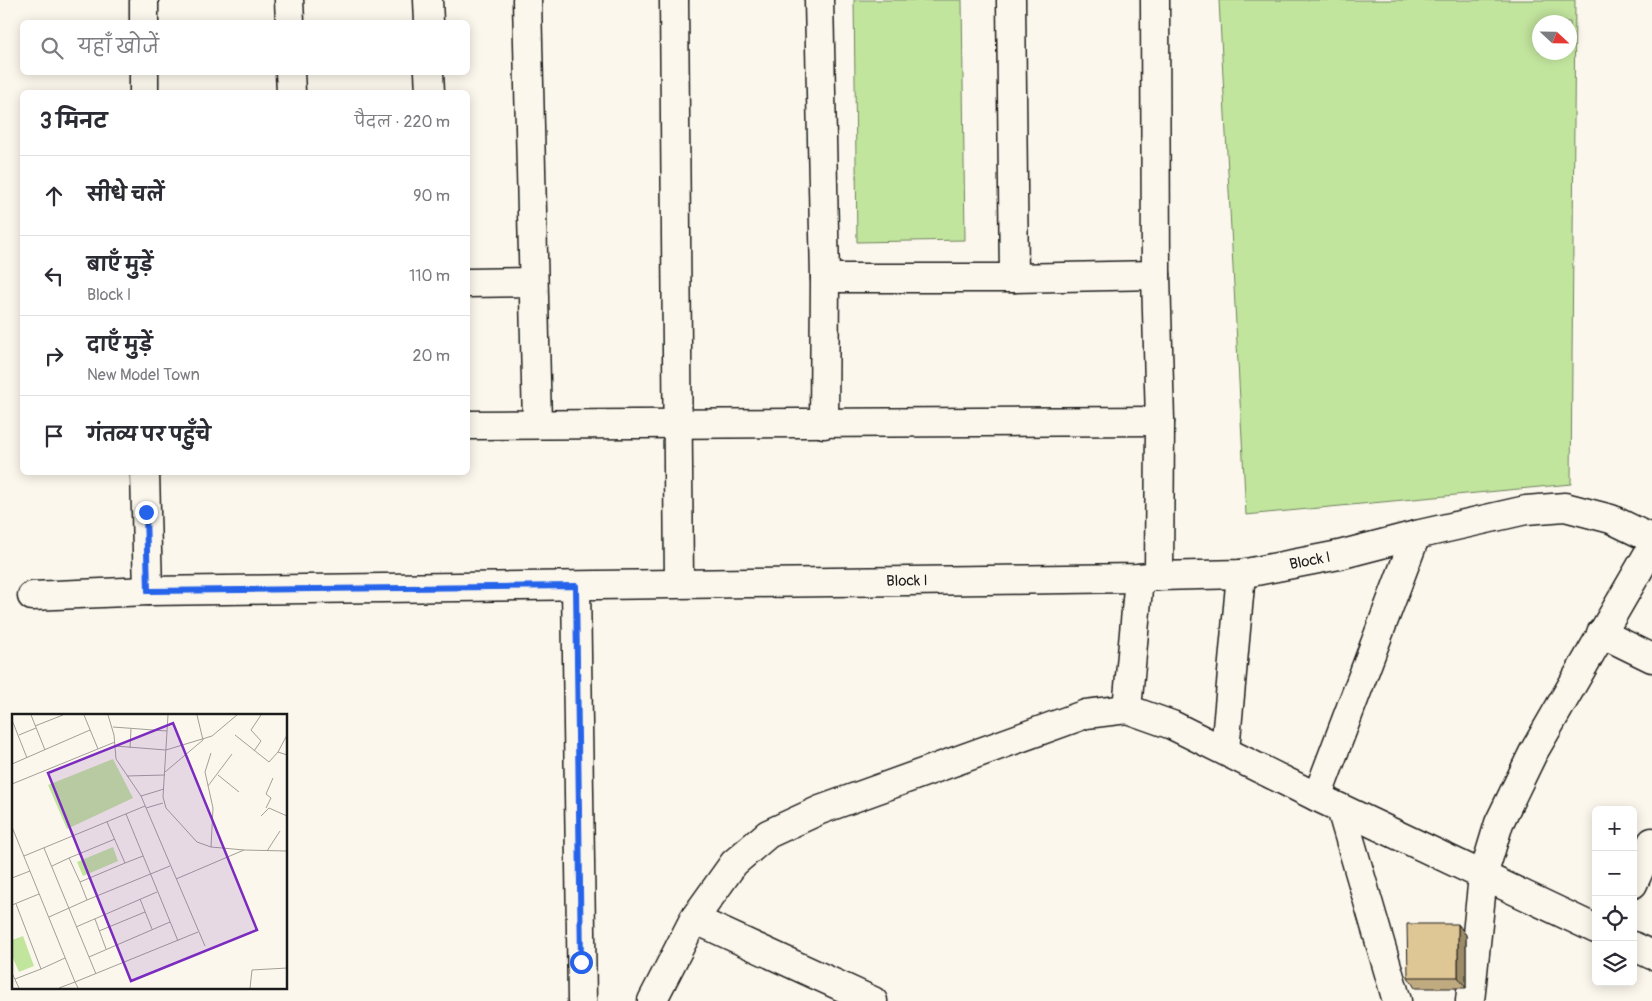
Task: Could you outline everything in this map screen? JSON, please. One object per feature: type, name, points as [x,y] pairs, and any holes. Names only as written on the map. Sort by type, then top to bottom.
[{"type":"street","points":[[144,0],[144,20]]},
{"type":"street","points":[[290,0],[290,20]]},
{"type":"street","points":[[428,0],[429,20]]},
{"type":"street","points":[[527,0],[537,424]]},
{"type":"street","points":[[674,0],[679,583]]},
{"type":"street","points":[[819,0],[825,278],[824,424]]},
{"type":"street","points":[[1011,0],[1014,278]]},
{"type":"street","points":[[1127,709],[1149,577],[1160,421],[1156,274],[1155,0]]},
{"type":"street","points":[[144,75],[144,90]]},
{"type":"street","points":[[290,75],[291,90]]},
{"type":"street","points":[[429,75],[430,90]]},
{"type":"street","points":[[825,278],[1014,278],[1156,274]]},
{"type":"street","points":[[470,283],[533,282]]},
{"type":"street","points":[[470,425],[1160,421]]},
{"type":"street","points":[[146,475],[148,591]]},
{"type":"street","name":"Block I","points":[[32,596],[148,591],[576,586],[1241,574],[1339,555],[1526,510],[1565,507],[1611,519],[1652,538]]},
{"type":"street","points":[[1317,797],[1416,535]]},
{"type":"street","points":[[1470,1001],[1483,876],[1499,823],[1533,752],[1652,547]]},
{"type":"street","points":[[1225,750],[1241,574]]},
{"type":"street","points":[[576,586],[582,1001]]},
{"type":"street","points":[[1601,633],[1652,658]]},
{"type":"street","points":[[652,1001],[694,918],[734,863],[768,834],[820,810],[1086,714],[1127,709],[1172,725],[1341,809],[1592,927]]},
{"type":"street","points":[[1341,809],[1397,1001]]},
{"type":"street","points":[[1637,875],[1652,842]]},
{"type":"street","points":[[694,918],[873,1001]]},
{"type":"street","points":[[1637,948],[1652,955]]},
{"type":"green space","points":[[854,0],[962,0],[965,240],[857,242]]},
{"type":"green space","points":[[1219,0],[1575,0],[1575,15],[1532,15],[1532,60],[1575,60],[1571,484],[1246,515]]},
{"type":"building","points":[[1407,924],[1458,924],[1458,977],[1408,977]]},
{"type":"route","points":[[146,512],[148,591],[576,586],[581,962]]}]
